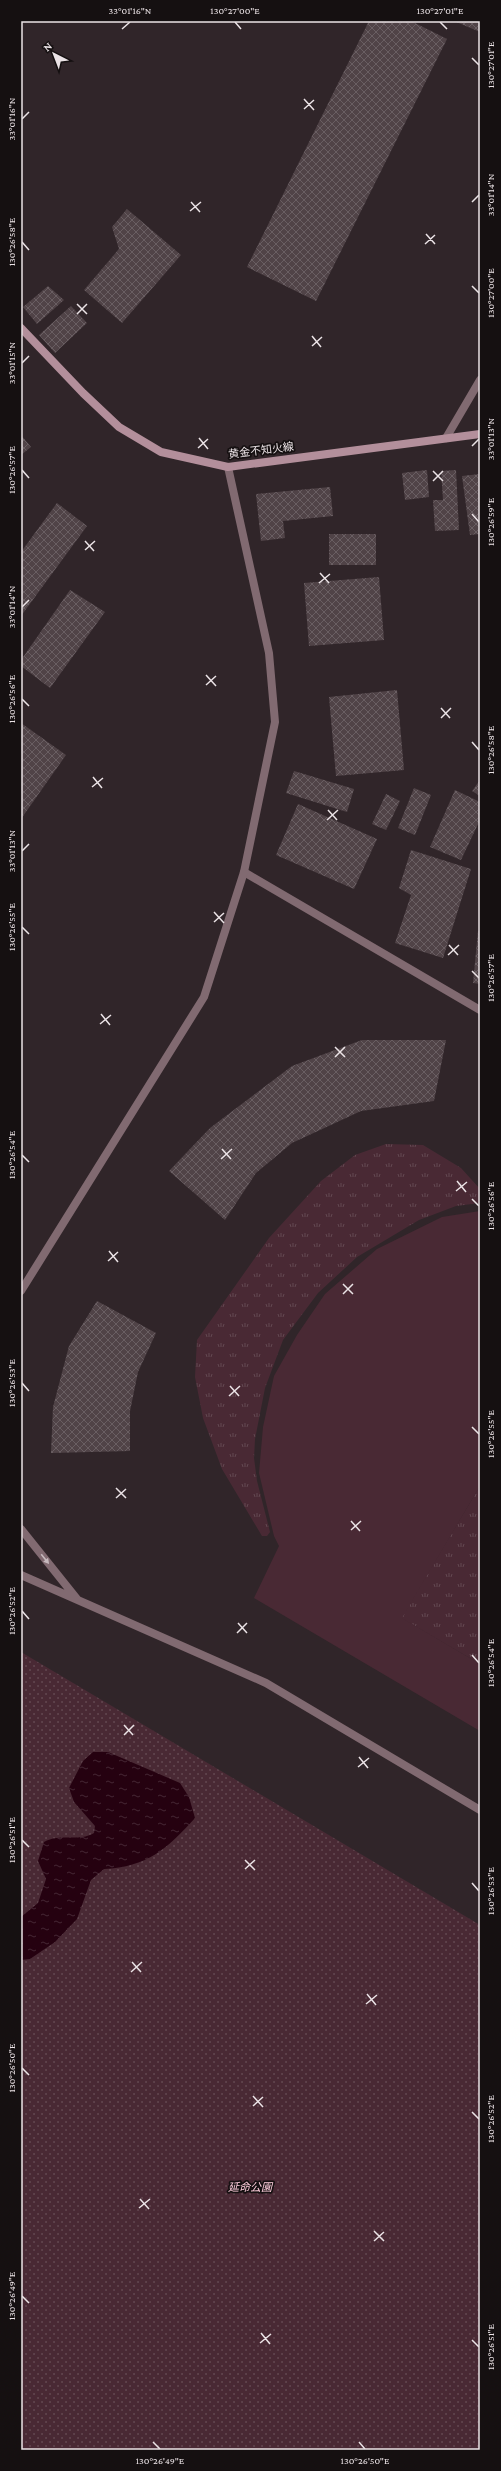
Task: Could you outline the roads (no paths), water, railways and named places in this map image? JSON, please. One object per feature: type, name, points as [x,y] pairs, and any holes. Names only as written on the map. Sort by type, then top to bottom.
[{"type":"main road","name":"黄金不知火線","points":[[21,328],[83,393],[119,427],[161,452],[228,467],[480,434]]},
{"type":"street","points":[[446,438],[480,380]]},
{"type":"street","points":[[21,1291],[204,997],[244,872],[275,722],[269,654],[228,467]]},
{"type":"street","points":[[244,872],[480,1010]]},
{"type":"street","points":[[21,1529],[77,1600]]},
{"type":"street","points":[[21,1575],[266,1683],[480,1810]]},
{"type":"water","points":[[93,1752],[108,1752],[180,1783],[189,1797],[195,1818],[175,1839],[155,1854],[132,1865],[104,1869],[91,1880],[77,1919],[55,1942],[30,1959],[21,1960],[21,1917],[38,1903],[46,1879],[38,1861],[44,1842],[56,1838],[88,1836],[94,1833],[95,1826],[74,1802],[69,1788],[83,1761]]},
{"type":"park label","name":"延命公園","points":[[250,2187]]}]
